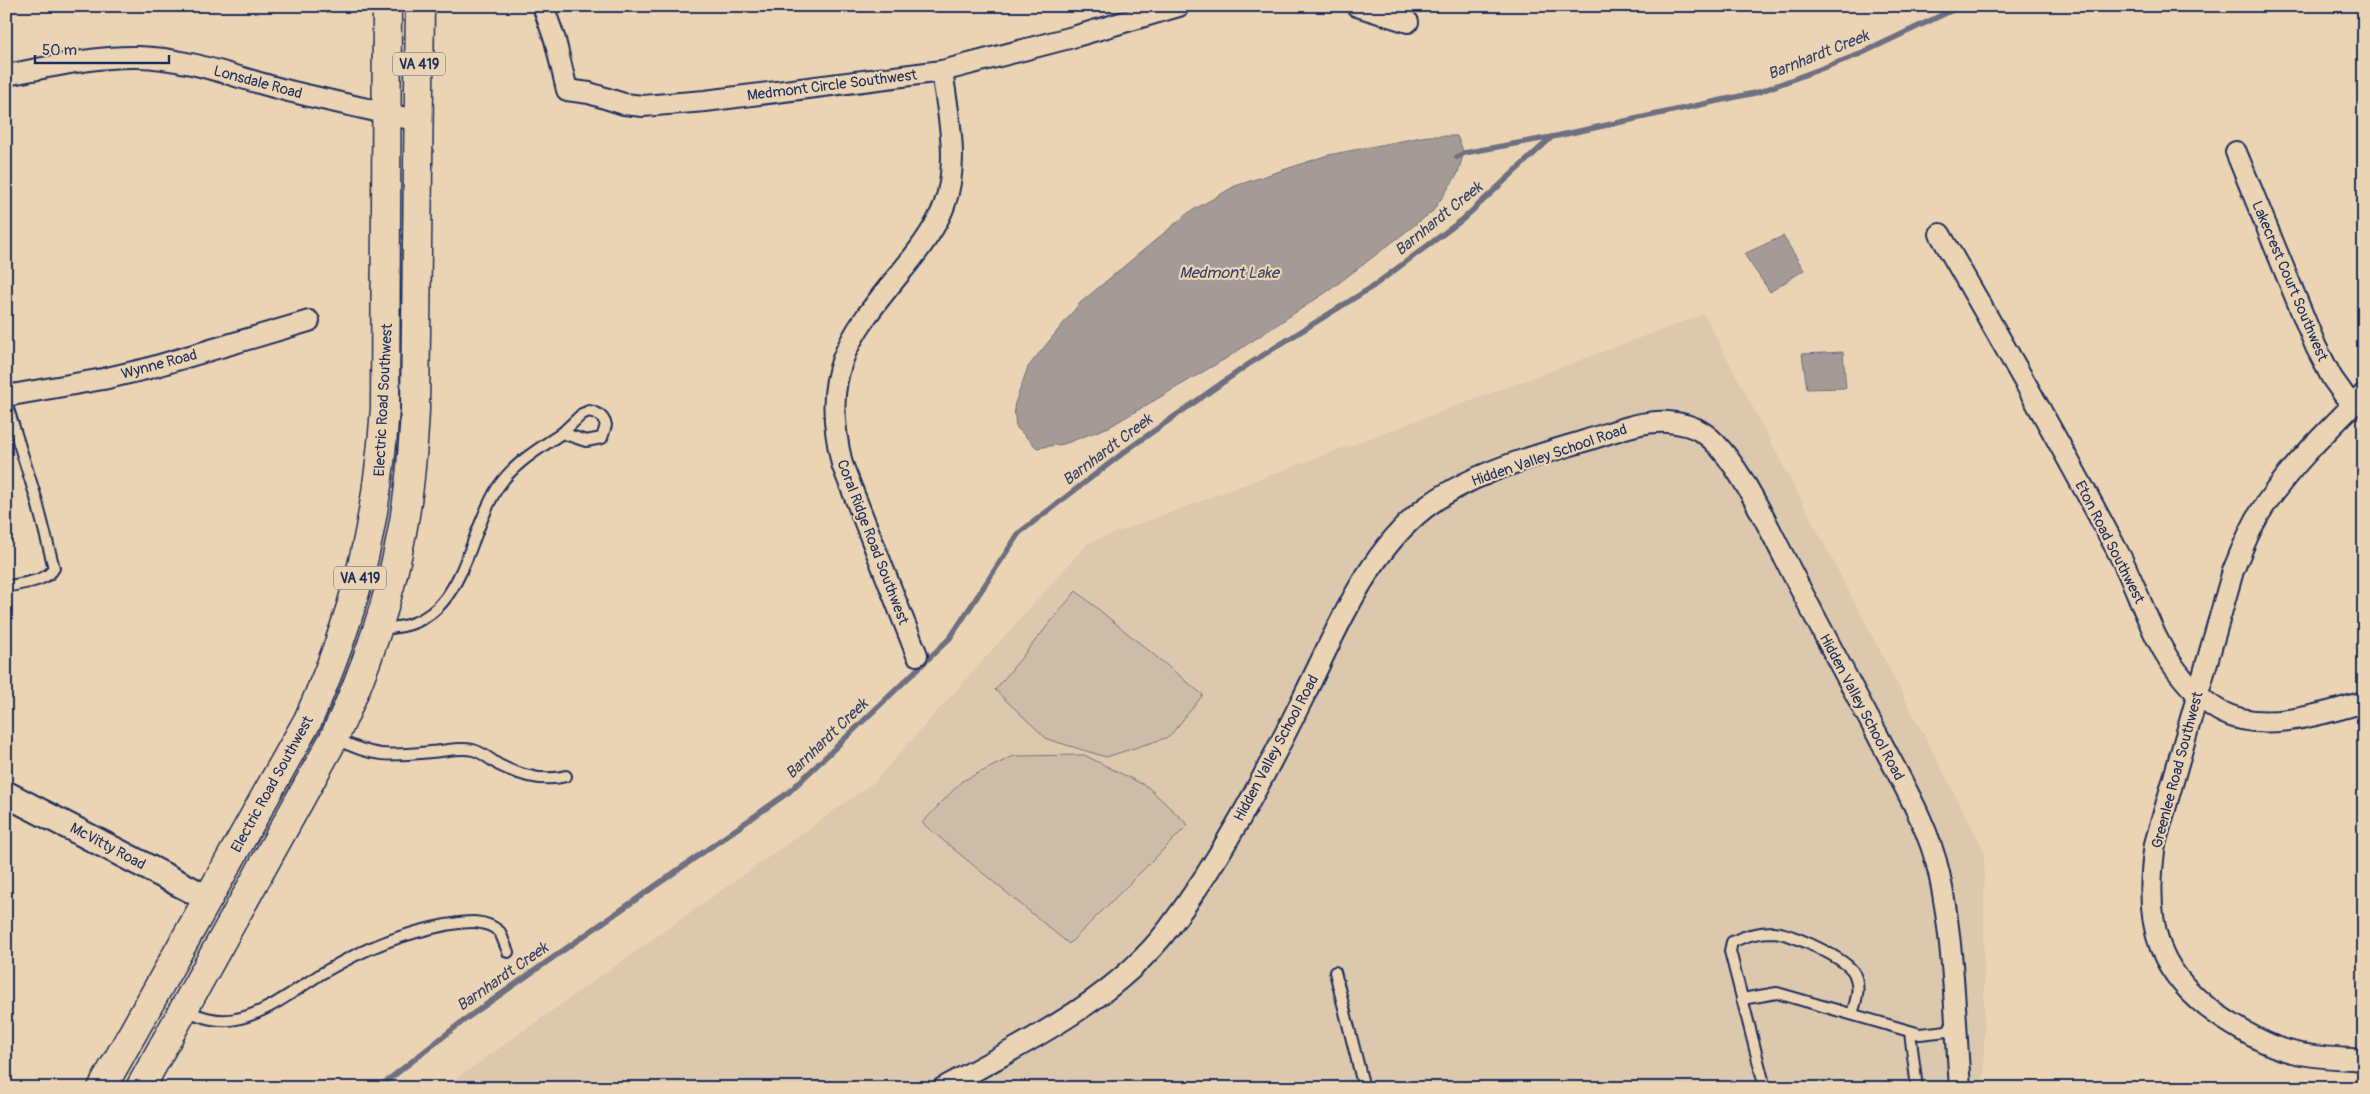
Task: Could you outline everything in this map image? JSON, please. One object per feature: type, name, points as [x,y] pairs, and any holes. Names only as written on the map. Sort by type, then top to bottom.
[{"type":"main road","name":"Electric Road Southwest","points":[[102,1088],[308,720],[325,683],[350,615],[364,566],[373,523],[381,466],[385,408],[387,6]]},
{"type":"main road","name":"Electric Road Southwest","points":[[140,1088],[334,738],[352,698],[378,628],[401,540],[411,471],[415,410],[420,6]]},
{"type":"street","name":"Medmont Circle Southwest","points":[[543,6],[555,40],[567,90],[589,93],[624,104],[643,106],[706,101],[942,71],[1072,37],[1179,6]]},
{"type":"street","points":[[1357,6],[1408,22]]},
{"type":"street","name":"Lonsdale Road","points":[[6,75],[107,58],[139,57],[220,71],[284,90],[418,121]]},
{"type":"street","name":"Coral Ridge Road Southwest","points":[[917,655],[842,464],[836,437],[834,404],[836,380],[842,357],[866,317],[913,257],[944,205],[950,180],[952,154],[942,71]]},
{"type":"street","name":"Lakecrest Court Southwest","points":[[2236,152],[2316,347],[2332,378],[2358,400]]},
{"type":"street","name":"Eton Road Southwest","points":[[1940,234],[2121,557],[2162,647],[2172,664],[2198,693],[2221,712],[2237,718],[2267,722],[2297,720],[2364,702]]},
{"type":"street","name":"Wynne Road","points":[[6,396],[146,369],[309,321]]},
{"type":"street","name":"Greenlee Road Southwest","points":[[2358,400],[2326,432],[2266,502],[2248,535],[2233,570],[2155,844],[2150,880],[2152,915],[2162,951],[2175,975],[2191,995],[2213,1013],[2266,1044],[2291,1052],[2364,1060]]},
{"type":"street","name":"Hidden Valley School Road","points":[[943,1088],[1035,1037],[1093,1000],[1124,976],[1167,931],[1202,880],[1239,819],[1281,743],[1358,590],[1381,555],[1402,530],[1419,514],[1455,488],[1488,474],[1547,452],[1638,425],[1664,422],[1682,424],[1703,432],[1735,469],[1768,526],[1904,786],[1928,838],[1938,871],[1944,905],[1960,1088]]},
{"type":"street","name":"McVitty Road","points":[[6,794],[209,899]]},
{"type":"lane","points":[[6,402],[36,498],[54,568],[52,573],[46,577],[6,586]]},
{"type":"lane","points":[[378,628],[405,626],[418,621],[434,611],[446,598],[460,576],[497,488],[520,462],[562,433]]},
{"type":"lane","points":[[334,738],[358,750],[378,755],[476,750],[500,765],[522,774],[540,778],[566,776]]},
{"type":"lane","points":[[184,1009],[205,1018],[237,1019],[274,1004],[326,970],[387,941],[427,929],[471,921],[484,922],[500,932],[508,952]]},
{"type":"lane","points":[[1765,1088],[1730,951],[1732,942],[1744,936],[1774,932],[1805,941],[1836,957],[1854,972],[1858,993],[1852,1014]]},
{"type":"lane","points":[[1335,972],[1364,1088]]},
{"type":"lane","points":[[1742,999],[1777,993],[1910,1032],[1920,1034],[1956,1030]]},
{"type":"lane","points":[[1910,1032],[1917,1088]]},
{"type":"shaded area","points":[[1704,314],[1984,850],[1984,1088],[443,1088],[873,783],[1088,543]]},
{"type":"shaded area","points":[[1076,591],[1203,695],[1169,737],[1106,757],[1047,739],[995,690]]},
{"type":"shaded area","points":[[1084,755],[1148,787],[1188,825],[1069,944],[922,823],[962,781],[1014,756]]},
{"type":"water","name":"Medmont Lake","points":[[1427,136],[1457,136],[1464,153],[1457,175],[1433,211],[1331,289],[1225,359],[1109,427],[1064,444],[1037,448],[1016,427],[1014,406],[1028,367],[1080,303],[1188,213],[1235,186],[1328,155]]},
{"type":"water","points":[[1783,236],[1804,270],[1770,292],[1744,254]]},
{"type":"water","points":[[1843,352],[1846,388],[1807,389],[1802,354]]},
{"type":"waterway","name":"Barnhardt Creek","points":[[1457,157],[1464,153],[1552,137],[1759,92],[1860,54],[1961,6]]},
{"type":"waterway","name":"Barnhardt Creek","points":[[378,1088],[467,1018],[789,792],[950,638],[1019,533],[1131,447],[1249,364],[1372,287],[1462,220],[1552,137]]}]
